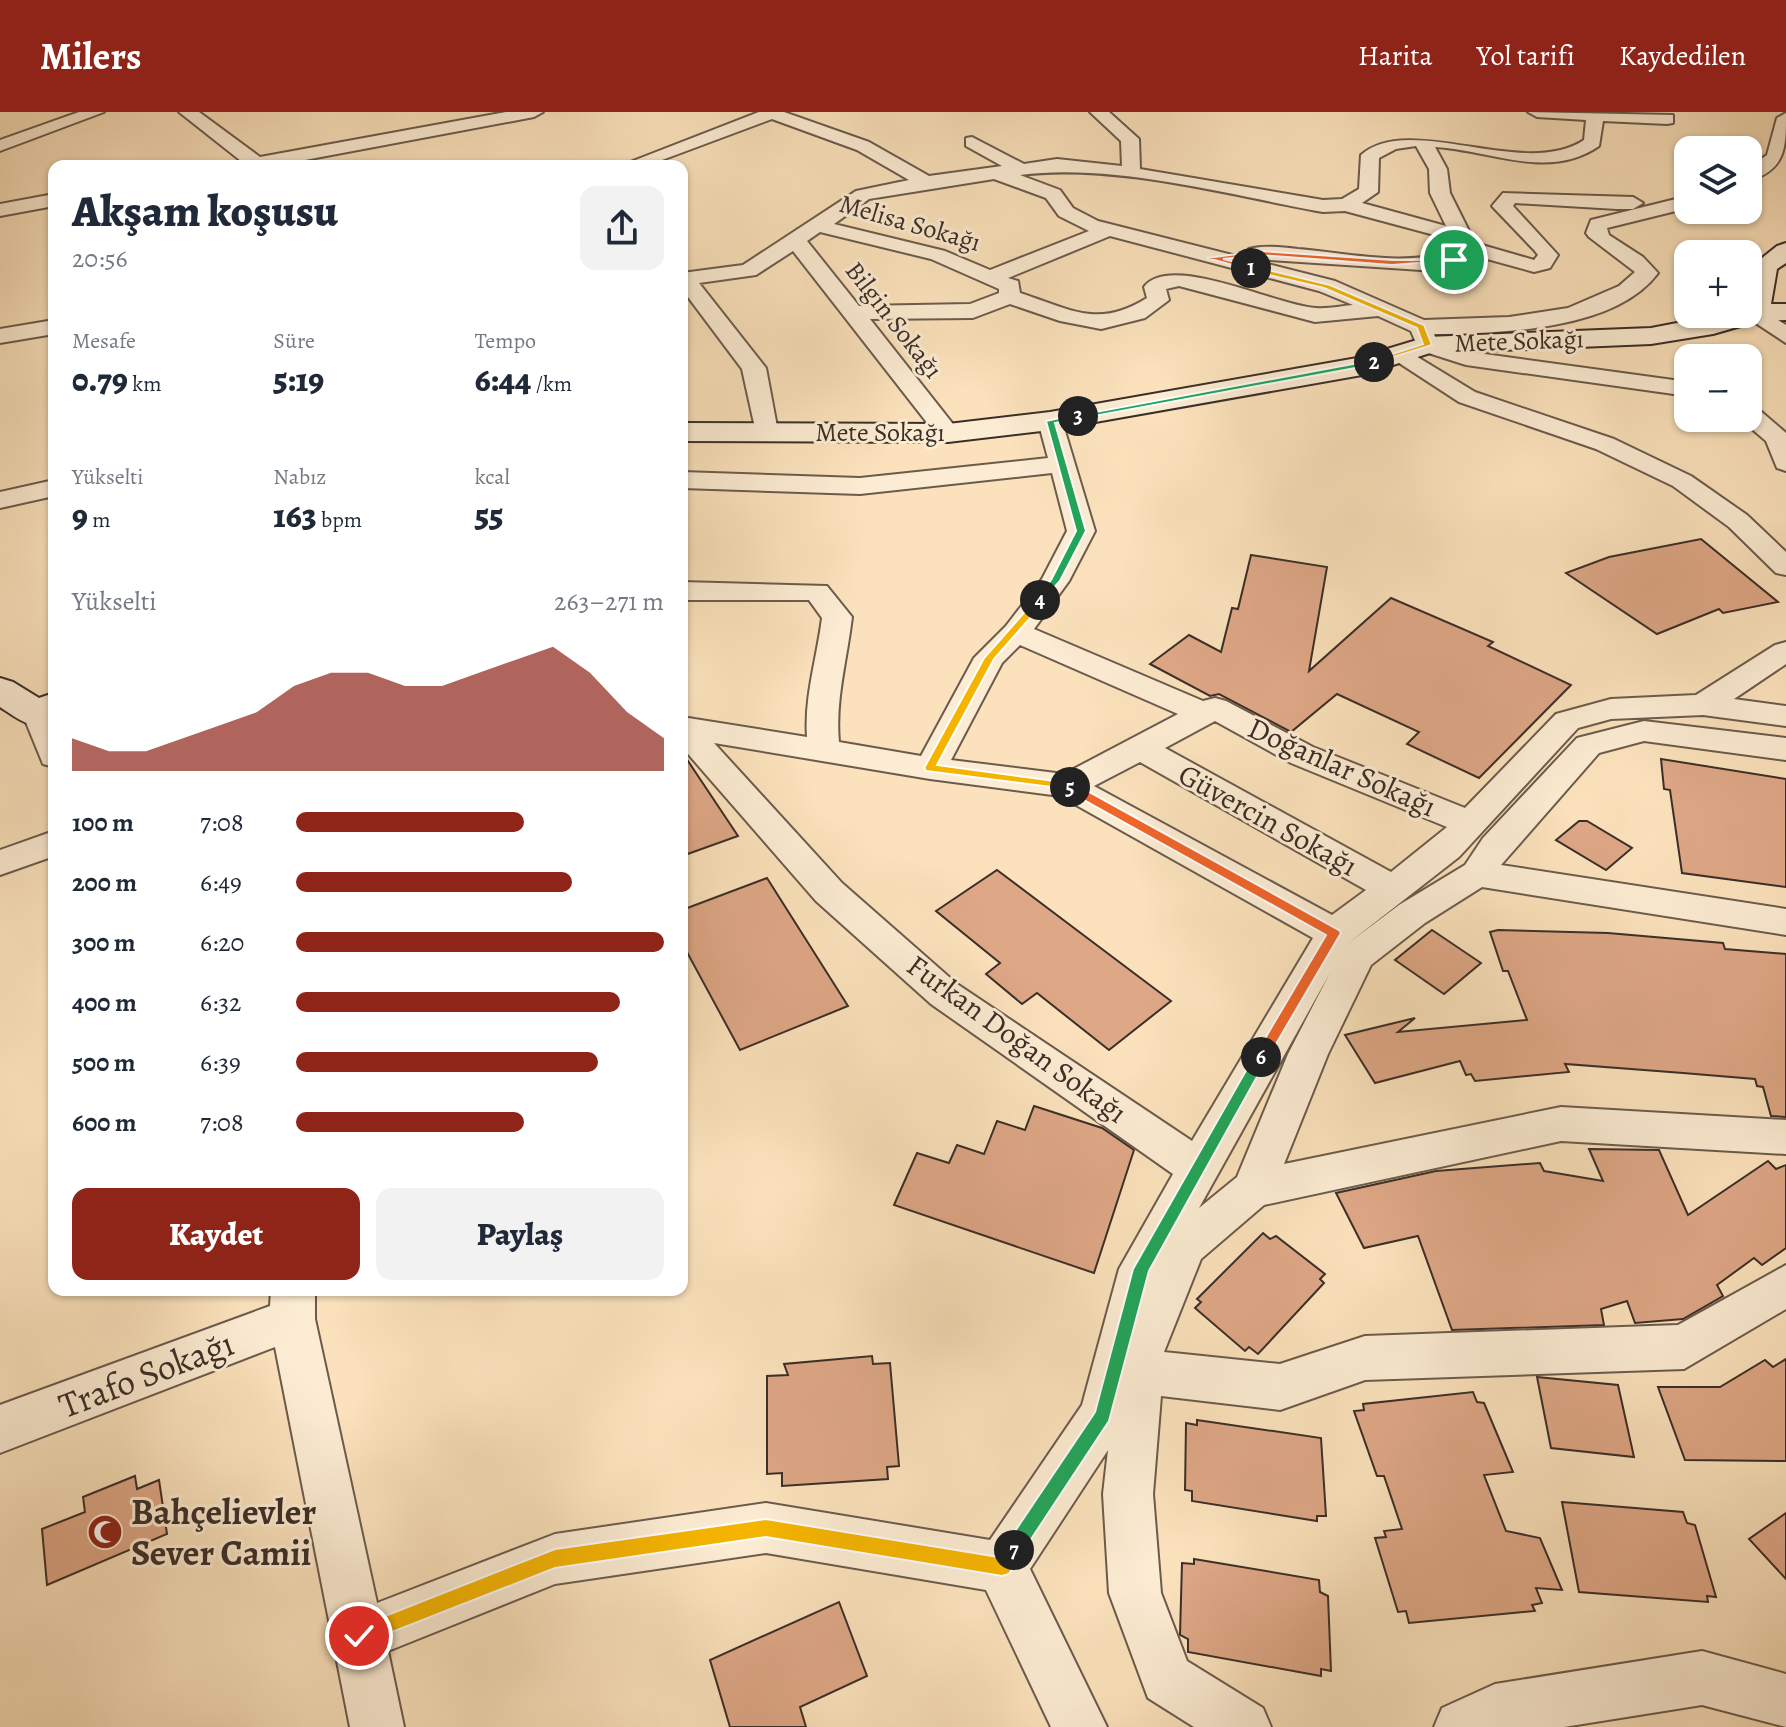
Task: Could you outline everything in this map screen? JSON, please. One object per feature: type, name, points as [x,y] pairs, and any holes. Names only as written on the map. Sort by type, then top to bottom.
[{"type":"main road","points":[[1767,300],[1765,266],[1786,251]]},
{"type":"main road","name":"Mete Sokağı","points":[[688,432],[948,433],[1050,421],[1362,366],[1416,342],[1651,336],[1713,326],[1767,300],[1786,312]]},
{"type":"main road","points":[[0,690],[46,710]]},
{"type":"street","points":[[0,146],[95,112]]},
{"type":"street","points":[[188,112],[247,160]]},
{"type":"street","points":[[280,160],[534,112]]},
{"type":"street","points":[[1099,112],[1130,139],[1131,173]]},
{"type":"street","points":[[1537,112],[1538,128]]},
{"type":"street","points":[[1762,168],[1772,163],[1781,147],[1785,126],[1775,112]]},
{"type":"street","points":[[645,160],[769,113],[863,146],[926,182]]},
{"type":"street","points":[[1346,205],[1368,192],[1370,155],[1382,146],[1422,141],[1539,157],[1572,154],[1593,142],[1582,115]]},
{"type":"street","points":[[1503,144],[1538,128],[1582,115],[1664,122]]},
{"type":"street","points":[[1210,258],[1260,253],[1425,264],[1454,260],[1469,252],[1440,193],[1438,169],[1422,141]]},
{"type":"street","points":[[972,142],[1022,170]]},
{"type":"street","points":[[688,279],[749,271],[863,195],[926,182],[1000,175],[1057,165],[1131,173],[1291,202],[1346,205],[1534,266],[1543,264],[1548,255],[1541,242],[1513,220],[1502,206],[1510,197],[1541,196],[1603,205],[1674,201]]},
{"type":"street","points":[[1000,175],[1053,194],[1066,212],[1108,230],[1327,286],[1384,309],[1467,397],[1545,422],[1659,468],[1738,521],[1786,567]]},
{"type":"street","points":[[1157,199],[1174,181]]},
{"type":"street","points":[[0,210],[48,201]]},
{"type":"street","points":[[1416,342],[1476,327],[1601,305],[1636,286],[1647,273],[1641,263],[1606,245],[1596,233],[1598,224],[1674,204]]},
{"type":"street","name":"Melisa Sokağı","points":[[815,225],[938,255],[1010,286],[1009,297]]},
{"type":"street","points":[[991,277],[1108,230]]},
{"type":"street","name":"Bilgin Sokağı","points":[[796,241],[948,433]]},
{"type":"street","points":[[853,313],[973,311],[1009,297],[1048,307],[1076,320],[1113,324],[1136,316],[1158,300],[1155,287],[1163,281],[1179,280],[1315,315],[1384,309]]},
{"type":"street","points":[[688,284],[754,368],[766,432]]},
{"type":"street","points":[[1767,300],[1786,336]]},
{"type":"street","points":[[0,336],[48,328]]},
{"type":"street","points":[[1416,342],[1466,358],[1674,387]]},
{"type":"street","points":[[930,768],[989,658],[1016,632],[1055,581],[1081,531],[1050,421]]},
{"type":"street","points":[[1762,425],[1777,438],[1786,463]]},
{"type":"street","points":[[688,480],[860,486],[1061,464]]},
{"type":"street","points":[[0,500],[48,489]]},
{"type":"street","points":[[688,591],[817,592],[837,617],[831,668],[820,708],[824,749]]},
{"type":"street","name":"Doğanlar Sokağı","points":[[1016,632],[1210,711],[1302,755],[1471,823]]},
{"type":"street","points":[[1703,705],[1786,651]]},
{"type":"street","points":[[1703,705],[1786,677]]},
{"type":"street","points":[[1002,1567],[1103,1415],[1141,1269],[1334,933],[1447,848],[1567,721],[1611,709],[1703,705],[1786,716]]},
{"type":"street","points":[[1068,786],[1210,711]]},
{"type":"street","points":[[688,728],[930,768],[1068,786],[1334,933]]},
{"type":"street","points":[[1253,1189],[1308,1054],[1357,956],[1412,914],[1477,874],[1495,847],[1588,745],[1644,731],[1783,750]]},
{"type":"street","name":"Furkan Doğan Sokağı","points":[[688,734],[829,892],[944,994],[1197,1167]]},
{"type":"street","name":"Güvercin Sokağı","points":[[1142,749],[1394,890]]},
{"type":"street","points":[[0,863],[48,845]]},
{"type":"street","points":[[1477,874],[1786,922]]},
{"type":"street","points":[[1244,1727],[1167,1679],[1135,1593],[1128,1494],[1141,1353],[1184,1246],[1253,1189],[1561,1124],[1786,1137]]},
{"type":"street","points":[[1141,1372],[1280,1387],[1365,1358],[1684,1347],[1786,1285]]},
{"type":"street","points":[[292,1305],[377,1727]]},
{"type":"street","name":"Trafo Sokağı","points":[[0,1429],[292,1305]]},
{"type":"street","points":[[359,1636],[555,1559],[766,1528],[1002,1567]]},
{"type":"street","points":[[1002,1567],[1080,1727]]},
{"type":"street","points":[[1461,1727],[1495,1711],[1702,1678],[1786,1701]]},
{"type":"building","points":[[1701,539],[1778,602],[1723,613],[1719,609],[1657,634],[1566,573],[1609,557]]},
{"type":"building","points":[[1251,555],[1327,567],[1309,671],[1391,598],[1493,642],[1488,646],[1571,685],[1479,778],[1407,744],[1419,732],[1337,694],[1291,732],[1219,694],[1210,696],[1150,664],[1189,635],[1221,652],[1232,608],[1238,609]]},
{"type":"building","points":[[1661,759],[1786,779],[1786,887],[1682,873],[1670,790],[1664,789]]},
{"type":"building","points":[[688,761],[738,836],[688,854]]},
{"type":"building","points":[[1579,821],[1587,821],[1632,848],[1606,870],[1556,840]]},
{"type":"building","points":[[997,870],[1171,1001],[1109,1050],[1037,993],[1022,1004],[986,974],[1000,963],[936,911]]},
{"type":"building","points":[[767,878],[848,1006],[740,1050],[688,954],[688,908]]},
{"type":"building","points":[[1432,930],[1481,963],[1444,994],[1395,960]]},
{"type":"building","points":[[1490,932],[1608,933],[1723,943],[1725,949],[1786,954],[1786,1117],[1771,1116],[1763,1087],[1757,1086],[1755,1079],[1683,1073],[1565,1064],[1569,1072],[1475,1081],[1471,1074],[1466,1075],[1460,1061],[1375,1083],[1345,1035],[1415,1018],[1398,1032],[1527,1020],[1508,971],[1503,971]]},
{"type":"building","points":[[1034,1106],[1102,1128],[1134,1150],[1094,1273],[894,1205],[917,1153],[949,1163],[957,1145],[984,1154],[997,1121],[1025,1130]]},
{"type":"building","points":[[1589,1149],[1659,1150],[1688,1215],[1768,1161],[1776,1169],[1786,1165],[1786,1248],[1762,1265],[1754,1258],[1717,1285],[1723,1296],[1683,1319],[1635,1323],[1627,1301],[1601,1309],[1604,1325],[1452,1330],[1418,1236],[1364,1248],[1336,1193],[1436,1171],[1540,1163],[1544,1171],[1603,1181]]},
{"type":"building","points":[[1263,1233],[1270,1239],[1276,1236],[1325,1274],[1320,1279],[1324,1283],[1258,1354],[1249,1347],[1245,1351],[1195,1308],[1201,1302],[1197,1299]]},
{"type":"building","points":[[872,1356],[873,1364],[890,1363],[899,1466],[887,1467],[888,1479],[782,1486],[782,1473],[767,1474],[767,1376],[788,1375],[784,1364]]},
{"type":"building","points":[[1786,1359],[1786,1461],[1685,1460],[1658,1387],[1720,1387],[1765,1360],[1773,1367]]},
{"type":"building","points":[[1537,1377],[1618,1385],[1634,1457],[1551,1448]]},
{"type":"building","points":[[1473,1392],[1477,1402],[1484,1403],[1513,1472],[1484,1475],[1506,1531],[1540,1538],[1562,1590],[1536,1588],[1542,1603],[1532,1605],[1535,1611],[1409,1623],[1406,1611],[1398,1612],[1375,1538],[1386,1537],[1384,1531],[1402,1529],[1384,1476],[1377,1476],[1354,1411],[1364,1410],[1363,1404]]},
{"type":"building","points":[[1197,1420],[1321,1438],[1326,1516],[1317,1516],[1317,1521],[1192,1501],[1192,1491],[1185,1490],[1186,1423],[1197,1425]]},
{"type":"building","name":"Bahçelievler Sever Camii","points":[[135,1476],[137,1489],[159,1480],[167,1534],[47,1585],[42,1529],[85,1512],[83,1497]]},
{"type":"building","points":[[1562,1502],[1683,1512],[1687,1523],[1695,1525],[1716,1597],[1707,1596],[1708,1602],[1579,1592]]},
{"type":"building","points":[[1786,1513],[1786,1579],[1749,1539]]},
{"type":"building","points":[[1194,1559],[1319,1580],[1320,1592],[1328,1596],[1331,1671],[1321,1669],[1321,1676],[1188,1652],[1188,1639],[1180,1635],[1182,1563],[1194,1564]]},
{"type":"building","points":[[839,1602],[867,1676],[800,1707],[806,1727],[730,1727],[710,1660]]},
{"type":"place","name":"Bahçelievler Sever Camii","points":[[105,1532]]},
{"type":"route","points":[[359,1636],[555,1559],[766,1528],[1002,1567],[1103,1415],[1141,1269],[1334,933],[1068,786],[930,768],[989,658],[1016,632],[1055,581],[1081,531],[1050,421],[1362,366],[1427,345],[1421,327],[1377,306],[1327,286],[1210,258],[1260,253],[1425,264],[1454,260]]}]
